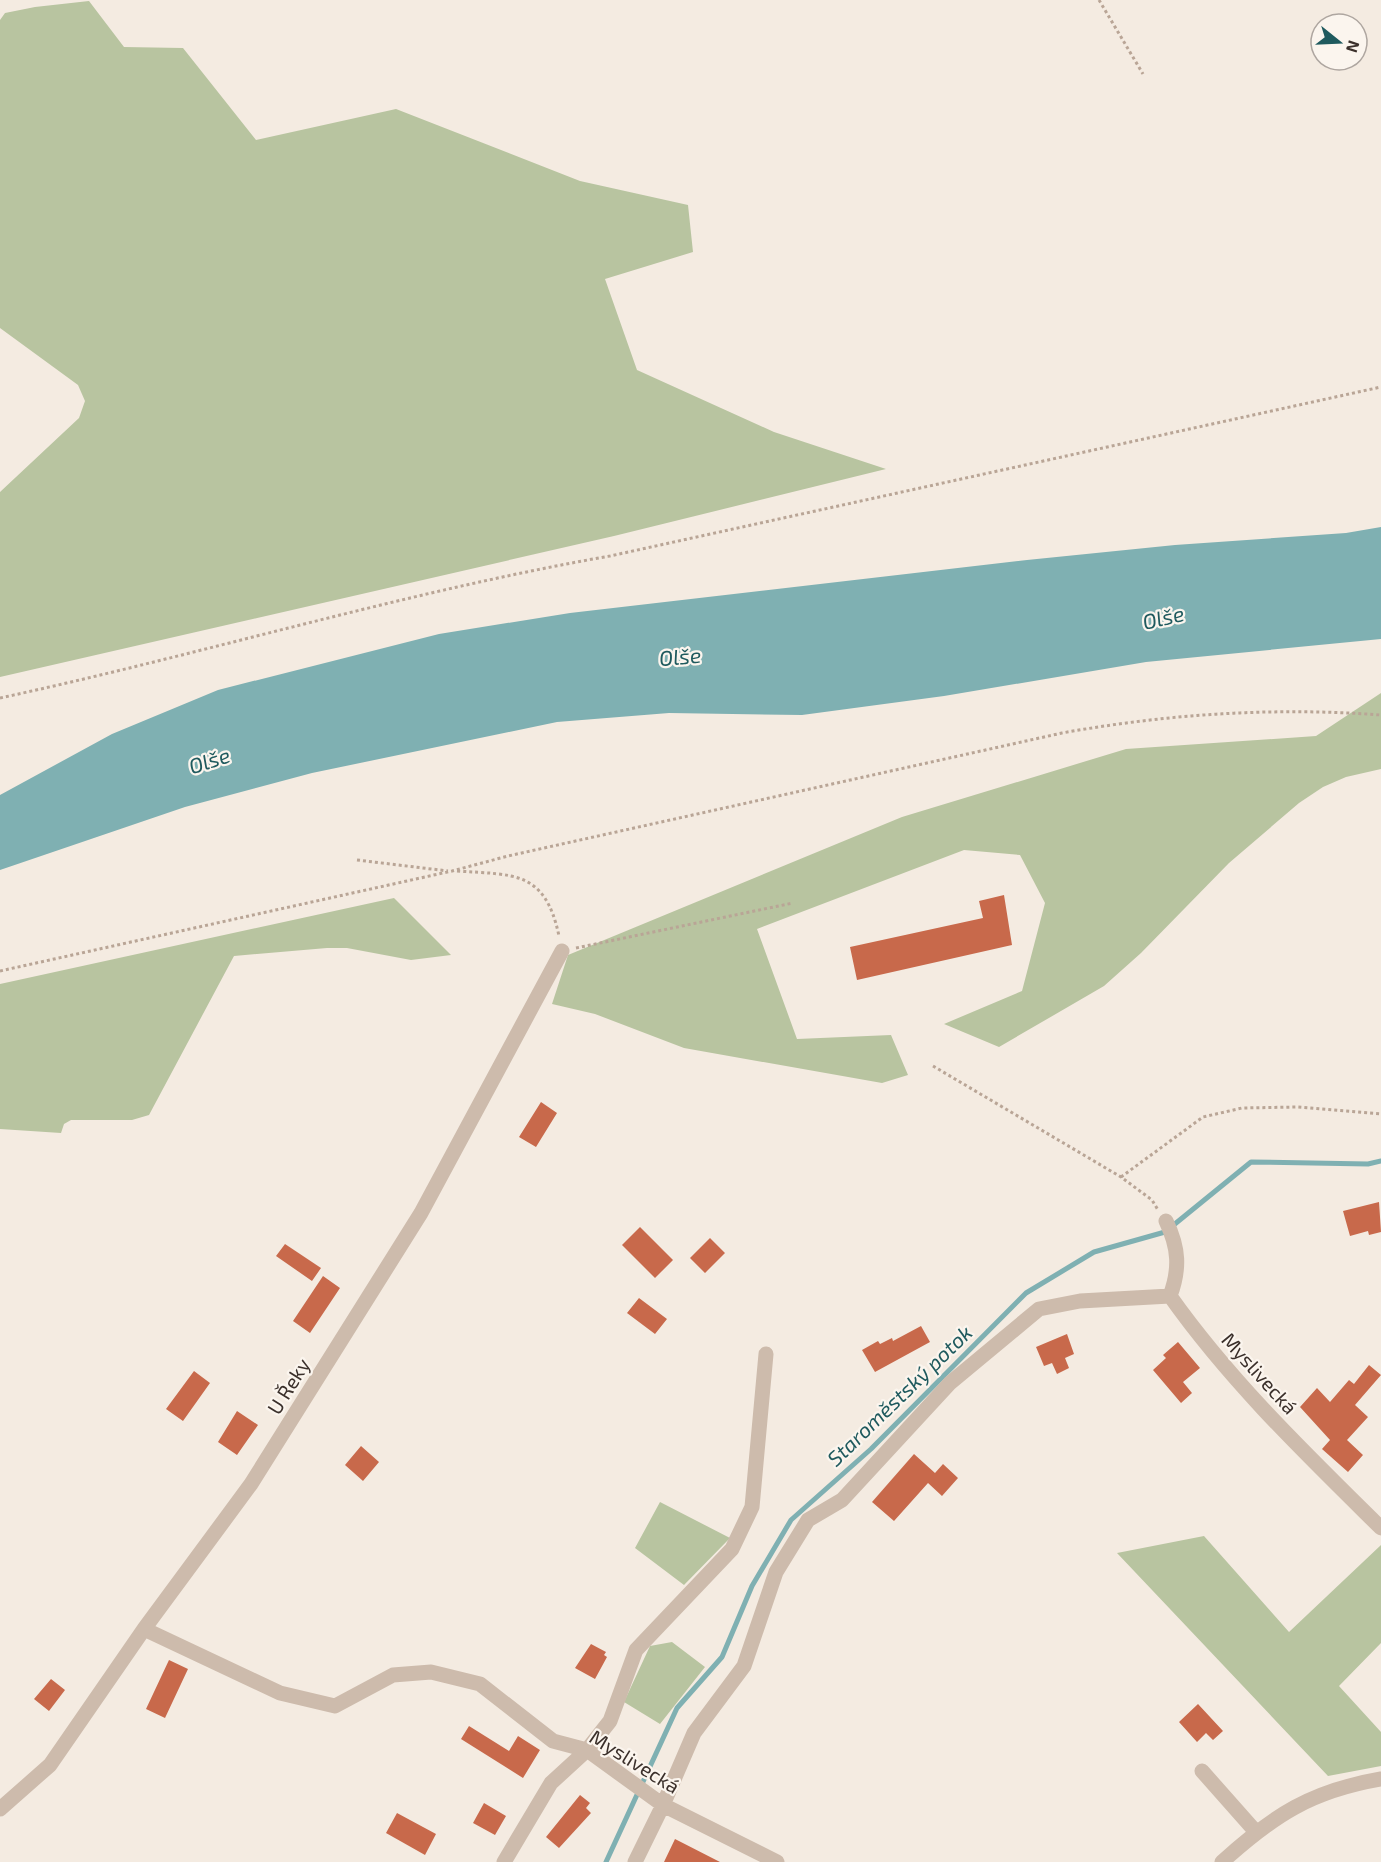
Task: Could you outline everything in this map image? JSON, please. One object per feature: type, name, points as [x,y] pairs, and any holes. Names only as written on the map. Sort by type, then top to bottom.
[{"type":"street","name":"U Řeky","points":[[0,1809],[50,1765],[144,1629],[251,1484],[421,1213],[562,951]]},
{"type":"street","points":[[634,1862],[663,1805],[694,1732],[744,1666],[776,1572],[808,1520],[842,1500],[950,1383],[1039,1309],[1080,1301],[1170,1296],[1178,1275],[1174,1238],[1166,1221]]},
{"type":"street","name":"Myslivecká","points":[[1170,1296],[1197,1334],[1257,1405],[1381,1528]]},
{"type":"street","points":[[504,1862],[551,1783],[587,1750],[610,1722],[636,1650],[732,1549],[752,1507],[766,1354]]},
{"type":"street","name":"Myslivecká","points":[[144,1629],[280,1693],[335,1706],[393,1675],[430,1672],[480,1684],[553,1741],[587,1750],[663,1805],[777,1862]]},
{"type":"street","points":[[1202,1771],[1256,1832]]},
{"type":"street","points":[[1222,1862],[1287,1809],[1351,1784],[1381,1779]]},
{"type":"path","points":[[1099,0],[1143,74]]},
{"type":"path","points":[[0,698],[117,673],[504,574],[621,553],[1381,387]]},
{"type":"path","points":[[0,972],[993,749],[1136,720],[1249,710],[1381,715]]},
{"type":"path","points":[[357,860],[452,871],[504,874],[530,880],[546,898],[555,919],[562,951],[793,903]]},
{"type":"path","points":[[933,1066],[1121,1177],[1152,1200],[1166,1221]]},
{"type":"path","points":[[1121,1177],[1203,1117],[1242,1108],[1287,1107],[1381,1114]]},
{"type":"green space","points":[[89,1],[124,47],[183,48],[256,140],[396,109],[580,181],[688,205],[693,252],[605,279],[637,370],[774,432],[886,469],[614,536],[0,677],[0,492],[79,418],[85,401],[78,385],[0,328],[0,20],[5,13]]},
{"type":"green space","points":[[1381,693],[1381,769],[1346,777],[1323,787],[1299,803],[1229,863],[1141,953],[1104,986],[999,1047],[944,1024],[1022,991],[1045,903],[1020,855],[964,850],[757,929],[797,1039],[891,1035],[908,1075],[882,1083],[684,1048],[595,1014],[552,1004],[568,955],[902,817],[1126,749],[1316,736]]},
{"type":"green space","points":[[394,898],[451,955],[411,960],[347,948],[327,948],[234,956],[149,1115],[132,1120],[71,1120],[64,1124],[61,1133],[0,1129],[0,984]]},
{"type":"green space","points":[[660,1502],[730,1538],[684,1585],[635,1548]]},
{"type":"green space","points":[[1204,1536],[1289,1632],[1381,1545],[1381,1643],[1339,1686],[1381,1732],[1381,1766],[1328,1776],[1117,1553]]},
{"type":"green space","points":[[672,1642],[705,1667],[660,1724],[624,1702],[650,1646]]},
{"type":"water","name":"Olše","points":[[1381,527],[1381,639],[1146,662],[944,696],[802,715],[669,713],[557,722],[312,773],[185,807],[0,870],[0,795],[112,734],[218,690],[439,634],[570,613],[1027,560],[1175,545],[1346,533]]},
{"type":"building","points":[[1004,895],[1012,945],[857,980],[850,947],[983,918],[979,901]]},
{"type":"building","points":[[541,1102],[557,1113],[536,1147],[519,1137]]},
{"type":"building","points":[[1379,1202],[1381,1232],[1369,1235],[1368,1231],[1350,1236],[1343,1211]]},
{"type":"building","points":[[640,1227],[673,1260],[655,1278],[622,1245]]},
{"type":"building","points":[[710,1238],[725,1253],[705,1273],[690,1258]]},
{"type":"building","points":[[285,1244],[321,1268],[312,1281],[276,1256]]},
{"type":"building","points":[[323,1276],[340,1288],[310,1333],[293,1321]]},
{"type":"building","points":[[639,1298],[667,1319],[655,1334],[627,1313]]},
{"type":"building","points":[[921,1326],[930,1342],[875,1372],[862,1350],[878,1341],[880,1344],[892,1338],[893,1341]]},
{"type":"building","points":[[1067,1334],[1074,1354],[1065,1358],[1069,1368],[1057,1374],[1052,1363],[1044,1366],[1036,1347]]},
{"type":"building","points":[[1178,1342],[1200,1368],[1183,1382],[1192,1393],[1181,1403],[1153,1370],[1166,1358],[1163,1355]]},
{"type":"building","points":[[1369,1365],[1381,1375],[1355,1405],[1368,1417],[1347,1440],[1363,1455],[1348,1472],[1322,1449],[1330,1440],[1300,1407],[1317,1388],[1330,1402],[1349,1380],[1354,1384]]},
{"type":"building","points":[[194,1371],[210,1383],[183,1421],[166,1409]]},
{"type":"building","points":[[237,1411],[258,1425],[237,1455],[218,1442]]},
{"type":"building","points":[[361,1446],[379,1462],[363,1481],[345,1465]]},
{"type":"building","points":[[914,1454],[935,1473],[943,1464],[958,1478],[942,1496],[928,1483],[894,1521],[872,1502]]},
{"type":"building","points":[[591,1644],[606,1652],[604,1655],[607,1657],[595,1679],[575,1668]]},
{"type":"building","points":[[169,1660],[188,1669],[165,1718],[146,1709]]},
{"type":"building","points":[[51,1679],[65,1690],[49,1711],[34,1699]]},
{"type":"building","points":[[1198,1704],[1223,1731],[1213,1740],[1206,1733],[1197,1742],[1179,1722]]},
{"type":"building","points":[[469,1726],[509,1751],[518,1736],[540,1750],[523,1778],[461,1739]]},
{"type":"building","points":[[580,1795],[590,1803],[586,1808],[591,1813],[559,1848],[546,1837]]},
{"type":"building","points":[[484,1803],[506,1816],[495,1835],[473,1823]]},
{"type":"building","points":[[397,1813],[436,1834],[425,1855],[386,1833]]},
{"type":"building","points":[[675,1839],[720,1862],[664,1862]]},
{"type":"waterway","name":"Staroměstský potok","points":[[606,1862],[677,1708],[722,1657],[752,1586],[791,1520],[871,1449],[1026,1293],[1094,1252],[1165,1232],[1251,1162],[1368,1164],[1381,1161]]}]
